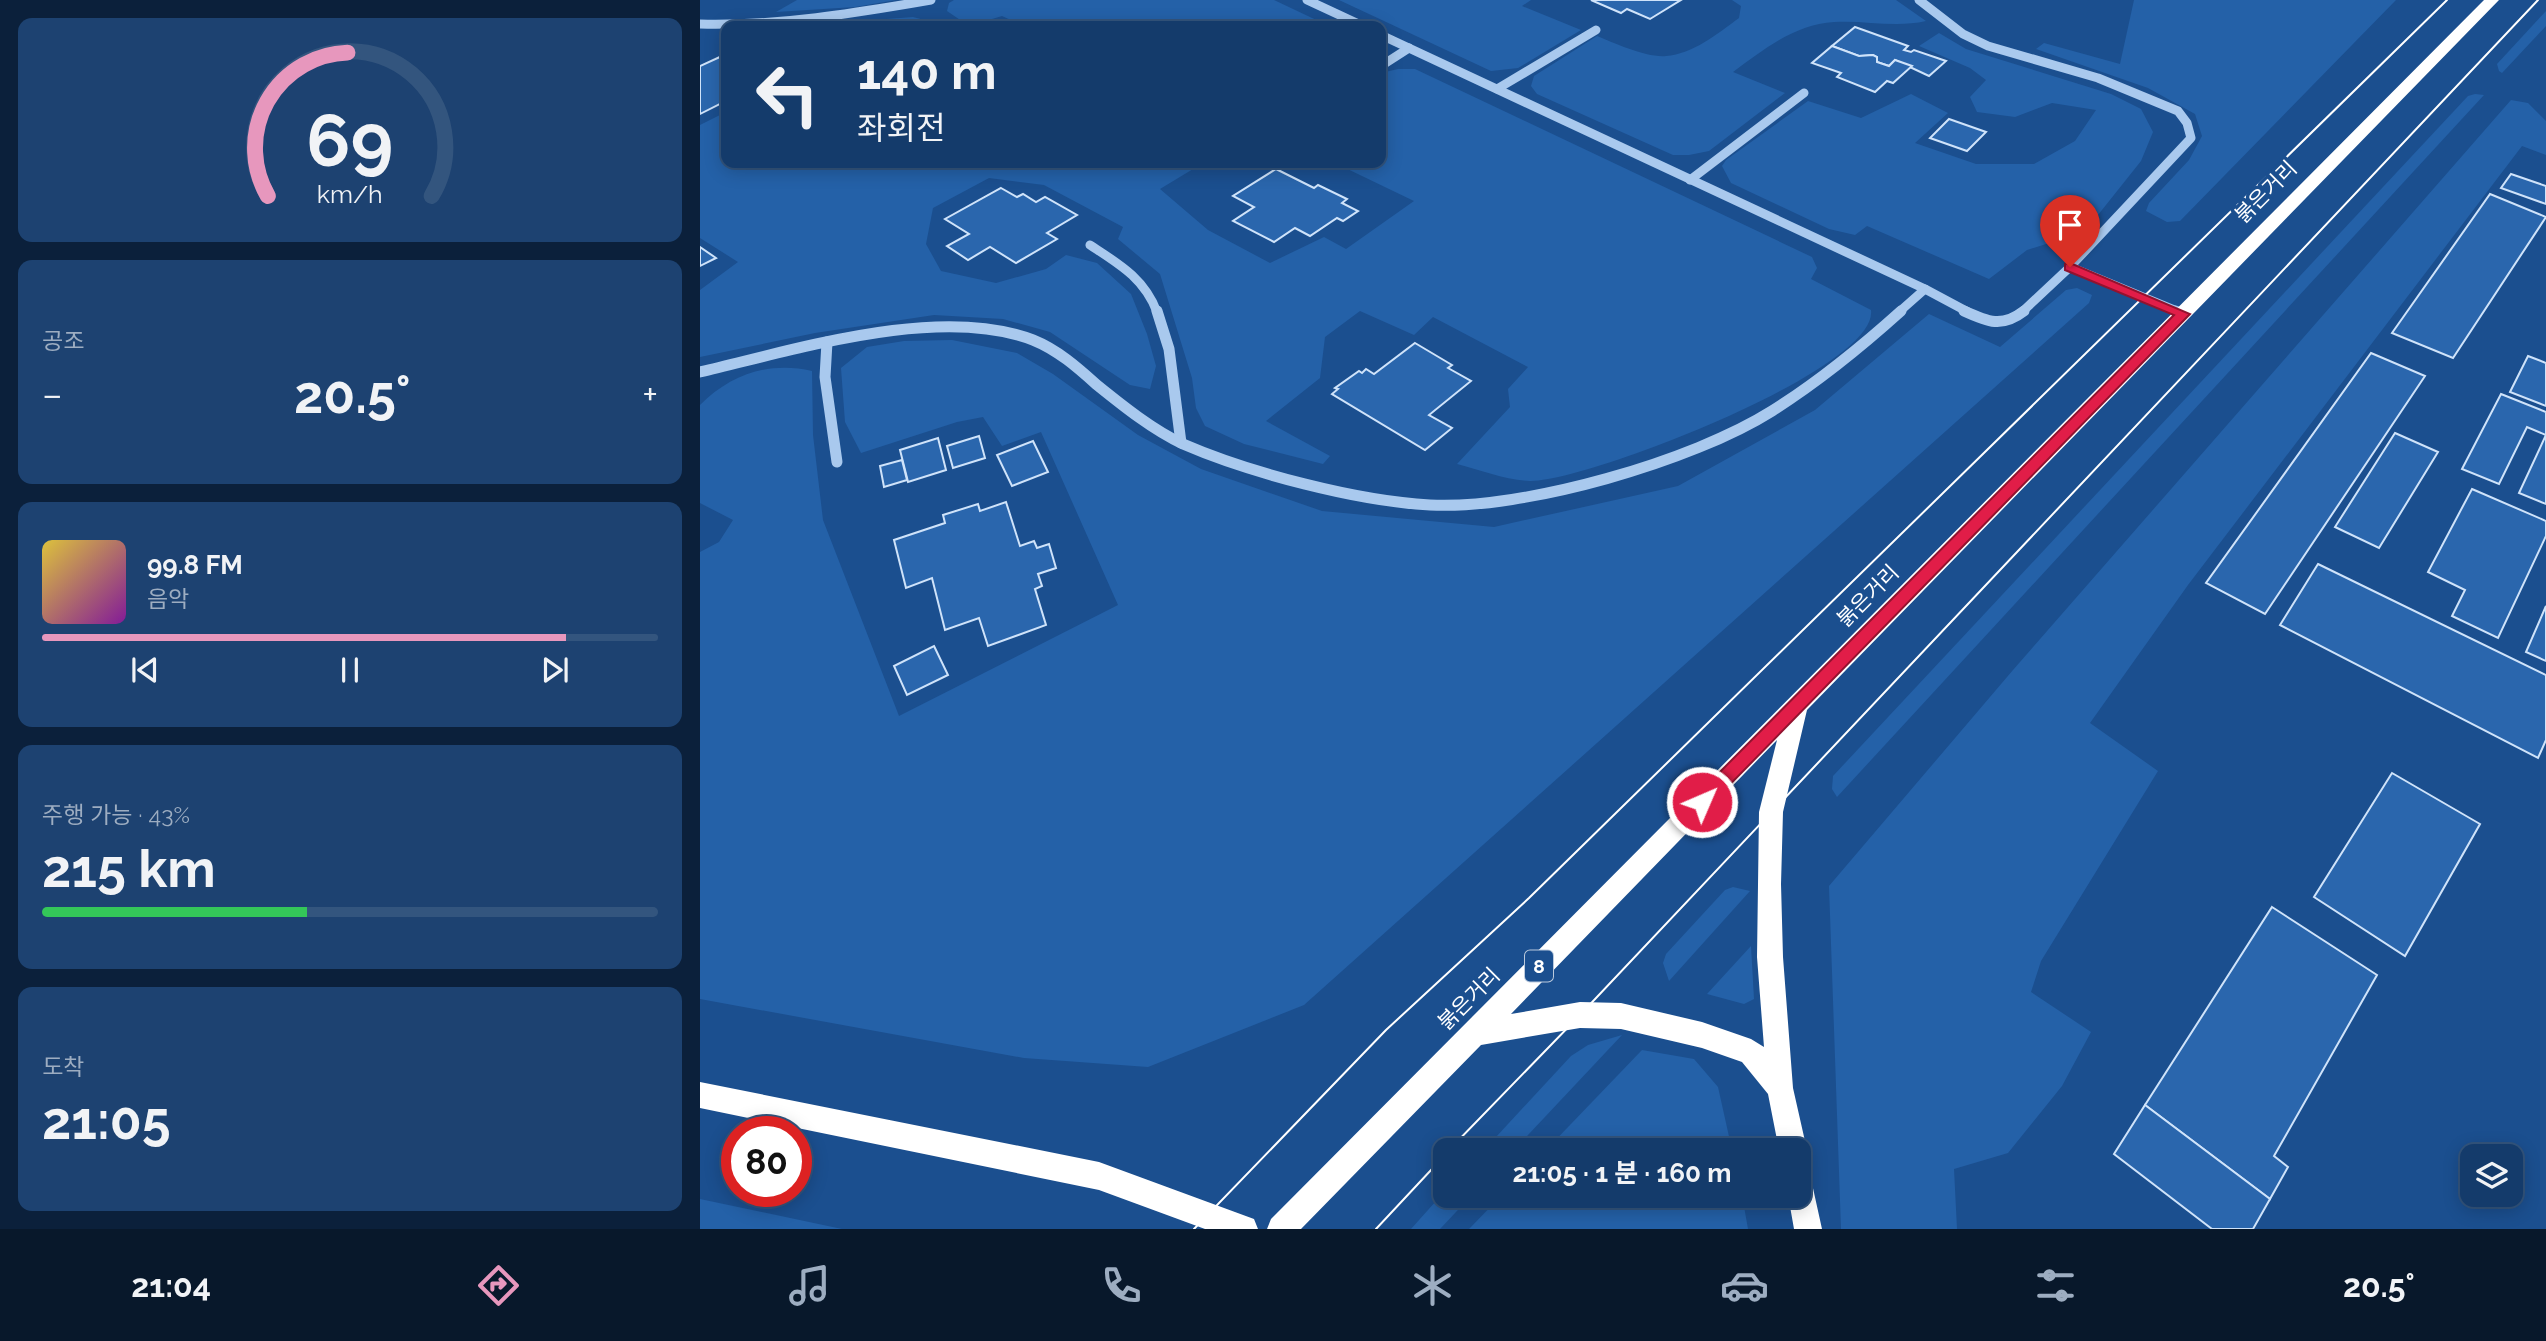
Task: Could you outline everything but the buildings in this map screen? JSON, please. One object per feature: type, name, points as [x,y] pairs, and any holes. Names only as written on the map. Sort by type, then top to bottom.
[{"type":"highway","name":"붉은거리","points":[[1281,1229],[2492,0]]},
{"type":"highway","points":[[1790,1138],[1780,1088],[1770,957],[1771,812],[1798,705]]},
{"type":"highway","points":[[1473,1033],[1580,1015],[1621,1016],[1702,1035],[1751,1052],[1780,1088]]},
{"type":"highway","points":[[700,1095],[1099,1176],[1244,1229]]},
{"type":"highway","points":[[1804,1208],[1808,1229]]},
{"type":"street","points":[[771,21],[931,0]]},
{"type":"street","points":[[1307,0],[1352,21]]},
{"type":"street","points":[[1386,36],[1925,289],[1982,319],[1997,323],[2010,321],[2070,267],[2175,158],[2191,138],[2187,123],[2178,111],[2098,78],[1988,46],[1964,34],[1919,0]]},
{"type":"street","points":[[700,24],[721,25]]},
{"type":"street","points":[[1497,89],[1596,30]]},
{"type":"street","points":[[1386,63],[1409,48]]},
{"type":"street","points":[[1090,246],[1129,269],[1148,291],[1167,339],[1181,443]]},
{"type":"street","points":[[2070,267],[2183,314]]},
{"type":"street","points":[[700,372],[872,332],[964,327],[1033,340],[1064,357],[1118,402],[1181,443],[1259,471],[1359,495],[1431,505],[1523,499],[1644,467],[1704,445],[1771,412],[1858,349],[1925,289]]},
{"type":"street","points":[[827,342],[825,377],[837,462]]},
{"type":"street","points":[[700,384],[714,370]]},
{"type":"lane","points":[[1690,180],[1804,93]]},
{"type":"shaded area","points":[[797,0],[896,0],[855,7],[776,12]]},
{"type":"shaded area","points":[[954,0],[1274,0],[1318,21],[1013,21],[1002,16],[986,21],[962,21],[947,11],[949,3]]},
{"type":"shaded area","points":[[1339,0],[1531,0],[1522,6],[1581,30],[1518,68],[1491,71]]},
{"type":"shaded area","points":[[1732,0],[1896,0],[1926,21],[1903,24],[1834,22],[1806,28],[1780,40],[1733,72],[1785,93],[1709,151],[1689,155],[1673,155],[1537,94],[1531,86],[1534,76],[1597,36],[1650,55],[1666,56],[1686,51],[1739,18],[1741,6]]},
{"type":"shaded area","points":[[2134,0],[2396,0],[2180,221],[2167,222],[2146,211],[2149,203],[2189,160],[2202,136],[2195,114],[2148,88],[2036,49],[2044,43],[2120,64]]},
{"type":"shaded area","points":[[2546,11],[2546,26],[2502,73],[2499,71],[2497,64]]},
{"type":"shaded area","points":[[913,17],[928,21],[860,21]]},
{"type":"shaded area","points":[[1939,33],[1966,49],[2111,94],[2141,109],[2153,132],[2141,161],[2094,220],[2065,238],[2027,250],[1989,279],[1867,226],[1855,235],[1829,229],[1731,183],[1722,166],[1726,160],[1808,101],[1861,118],[1911,94],[1948,113],[1915,143],[1976,164],[2034,164],[2075,141],[2096,110],[2052,103],[2015,117],[1977,112],[1970,97],[1986,80],[1970,68],[1919,46]]},
{"type":"shaded area","points":[[1415,69],[1812,257],[1817,268],[1811,279],[1871,310],[1861,334],[1829,362],[1781,390],[1724,418],[1608,463],[1530,481],[1502,477],[1457,464],[1510,407],[1508,389],[1528,367],[1433,317],[1414,335],[1360,311],[1325,337],[1320,378],[1266,421],[1330,456],[1323,464],[1244,444],[1205,426],[1196,408],[1192,378],[1160,274],[1118,239],[1123,227],[1044,185],[989,178],[933,208],[926,244],[941,271],[996,283],[1046,269],[1066,255],[1097,263],[1131,294],[1156,366],[1150,389],[1130,385],[1050,332],[1003,319],[934,315],[815,333],[700,357],[700,290],[738,262],[700,238],[700,125],[721,114],[721,168],[1195,168],[1160,189],[1208,230],[1270,263],[1324,237],[1346,249],[1414,201],[1345,168],[1386,168],[1386,72]]},
{"type":"shaded area","points":[[2484,95],[1837,797],[1832,789],[1833,776],[2468,96]]},
{"type":"shaded area","points":[[2511,100],[2528,103],[2546,121],[2546,155],[2522,146],[2188,585],[2090,723],[2158,771],[2041,961],[2031,992],[2091,1032],[2062,1086],[2008,1153],[1954,1169],[1957,1229],[1841,1229],[1829,886],[2013,670]]},
{"type":"shaded area","points":[[2077,288],[2092,295],[2089,303],[1304,1005],[1148,1067],[1024,1058],[700,999],[700,552],[719,542],[733,520],[700,503],[700,405],[738,378],[766,369],[796,368],[812,371],[813,435],[823,520],[899,716],[1118,605],[1041,432],[1002,446],[983,417],[957,422],[861,453],[845,422],[841,368],[867,347],[904,341],[952,340],[1017,353],[1053,374],[1138,435],[1201,469],[1322,511],[1494,527],[1678,486],[1815,410],[1929,314],[2000,347],[2066,290]]},
{"type":"shaded area","points":[[1733,887],[1750,891],[1669,981],[1663,963],[1666,954],[1725,890]]},
{"type":"shaded area","points":[[1751,946],[1754,999],[1744,1004],[1707,994]]},
{"type":"shaded area","points":[[1622,1035],[1525,1138],[1495,1138],[1571,1056],[1588,1045]]},
{"type":"shaded area","points":[[1642,1050],[1694,1059],[1718,1087],[1729,1138],[1558,1138]]},
{"type":"shaded area","points":[[700,1199],[721,1203],[721,1207],[738,1207],[842,1229],[700,1229]]},
{"type":"shaded area","points":[[1433,1204],[1433,1208],[1460,1208],[1440,1229],[1411,1229]]},
{"type":"shaded area","points":[[1489,1208],[1744,1208],[1748,1229],[1469,1229]]},
{"type":"tram line","points":[[1194,1229],[1386,1030],[1529,898],[2447,0]]},
{"type":"tram line","points":[[1461,1138],[1580,1015],[2538,0]]},
{"type":"tram line","points":[[1376,1229],[1433,1168]]},
{"type":"route","points":[[1702,802],[2183,314],[2070,267]]}]
